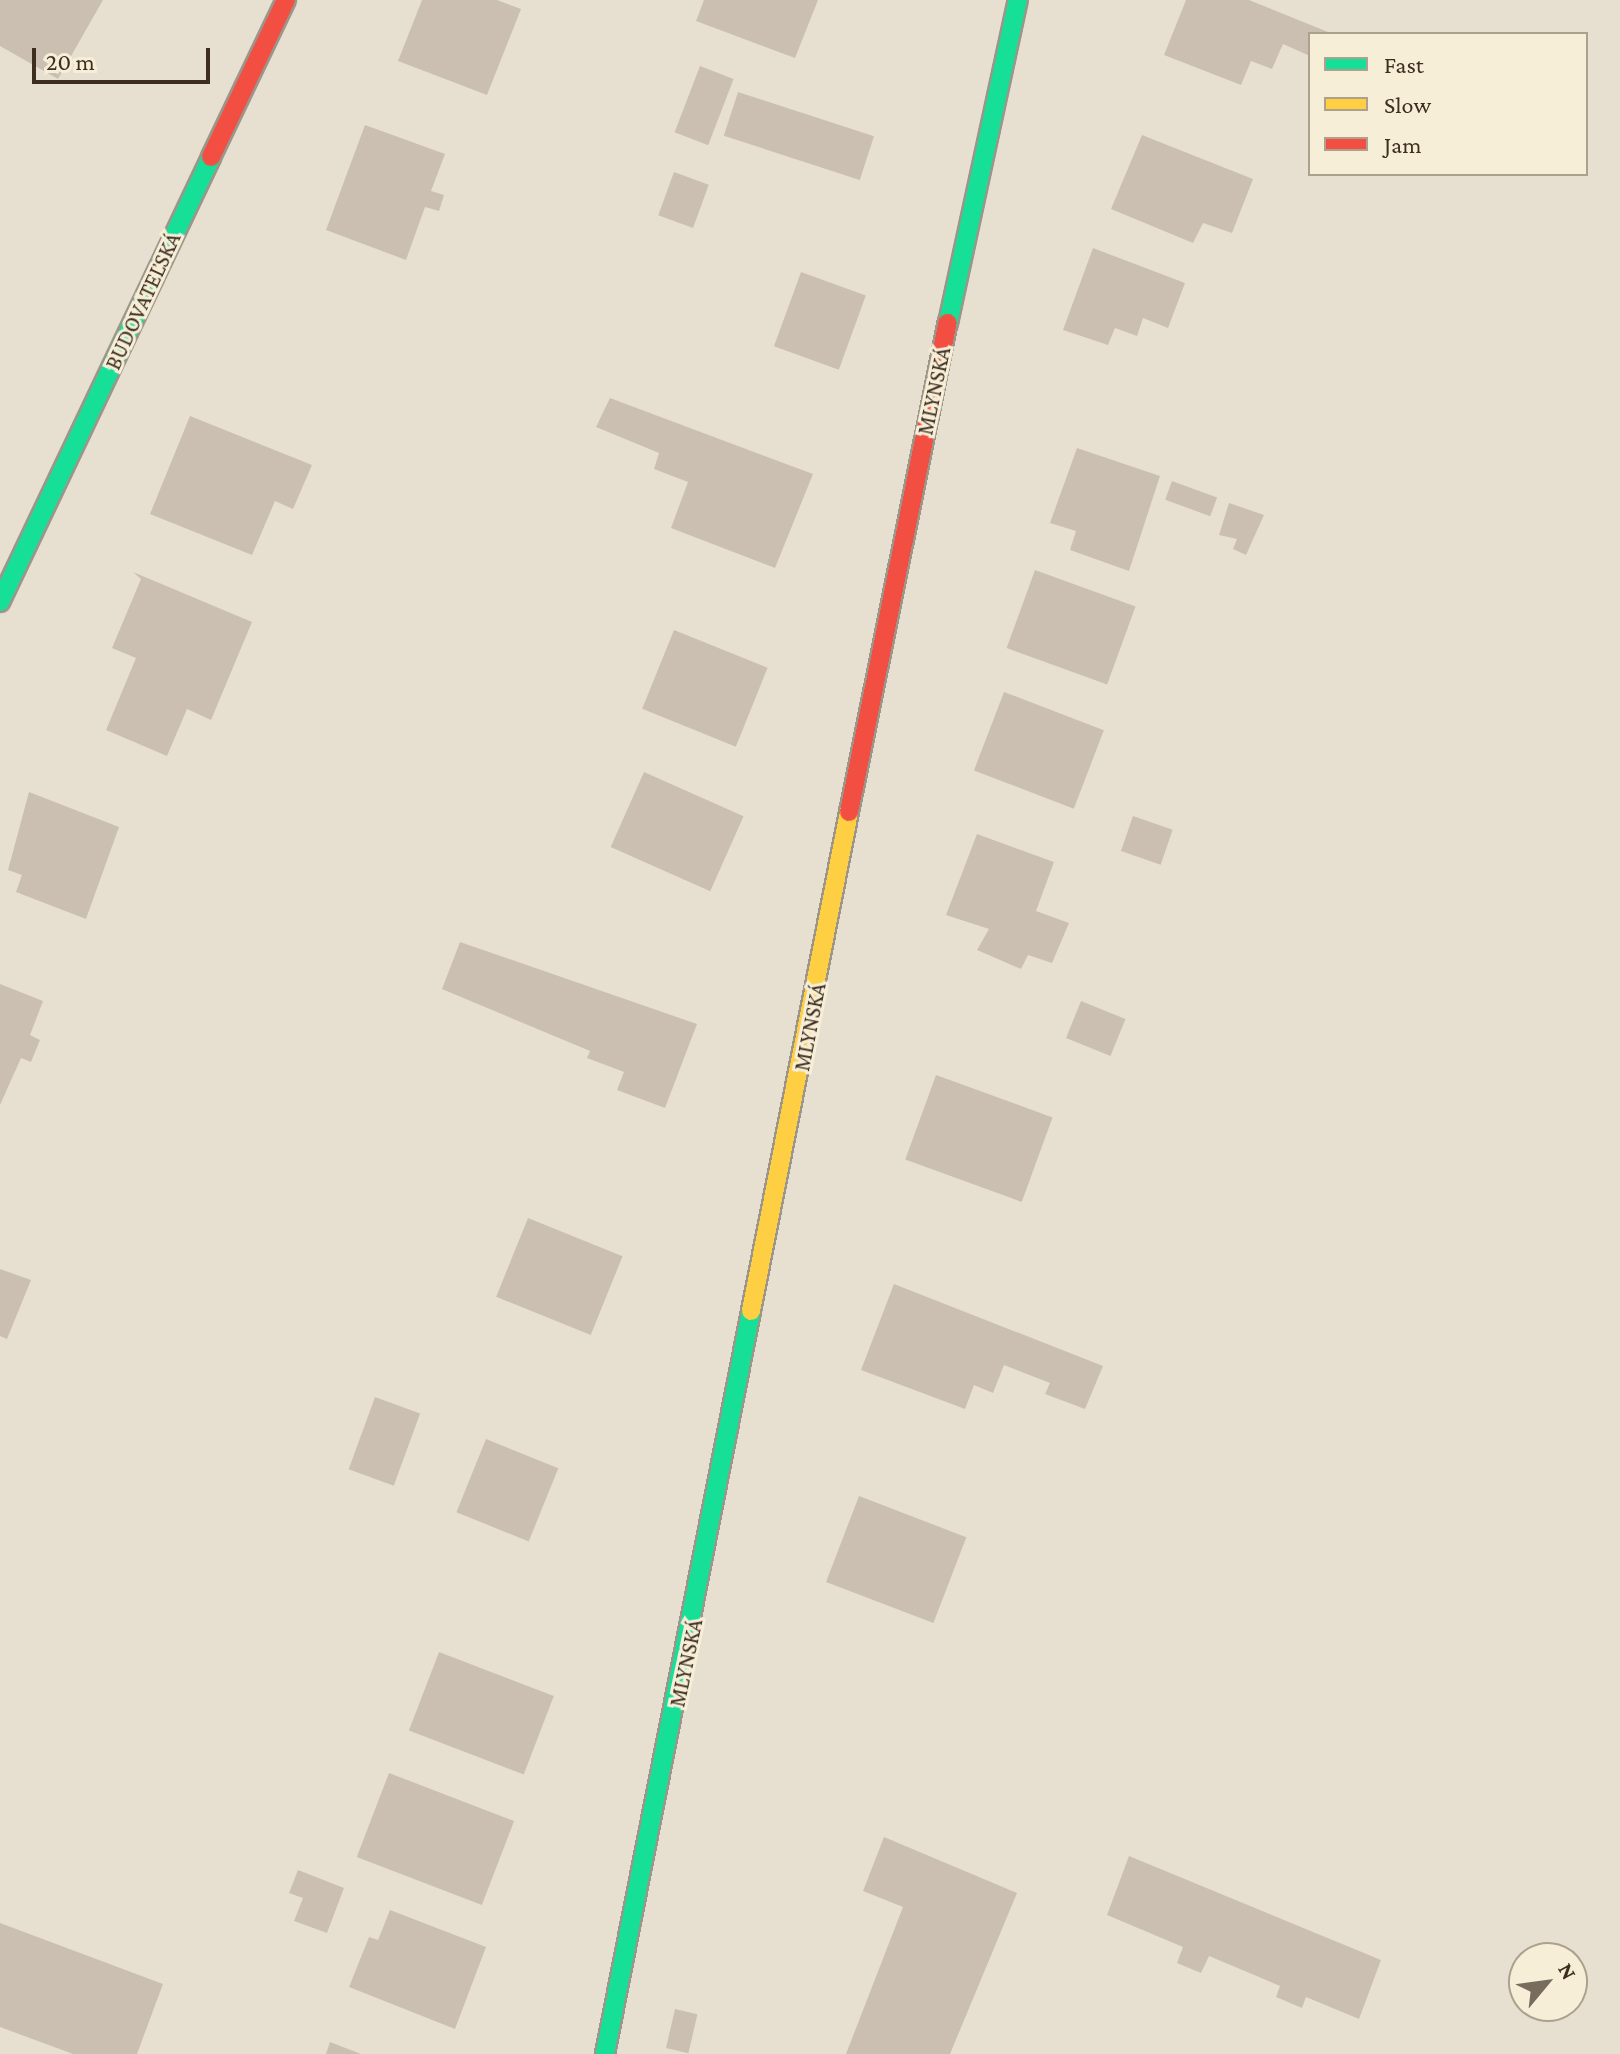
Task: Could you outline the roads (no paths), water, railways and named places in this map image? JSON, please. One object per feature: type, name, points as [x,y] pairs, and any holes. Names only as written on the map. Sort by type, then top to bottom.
[{"type":"street","name":"BUDOVATEĽSKÁ","points":[[0,602],[286,0]]},
{"type":"street","name":"MLYNSKÁ","points":[[605,2054],[918,464],[1018,0]]}]
